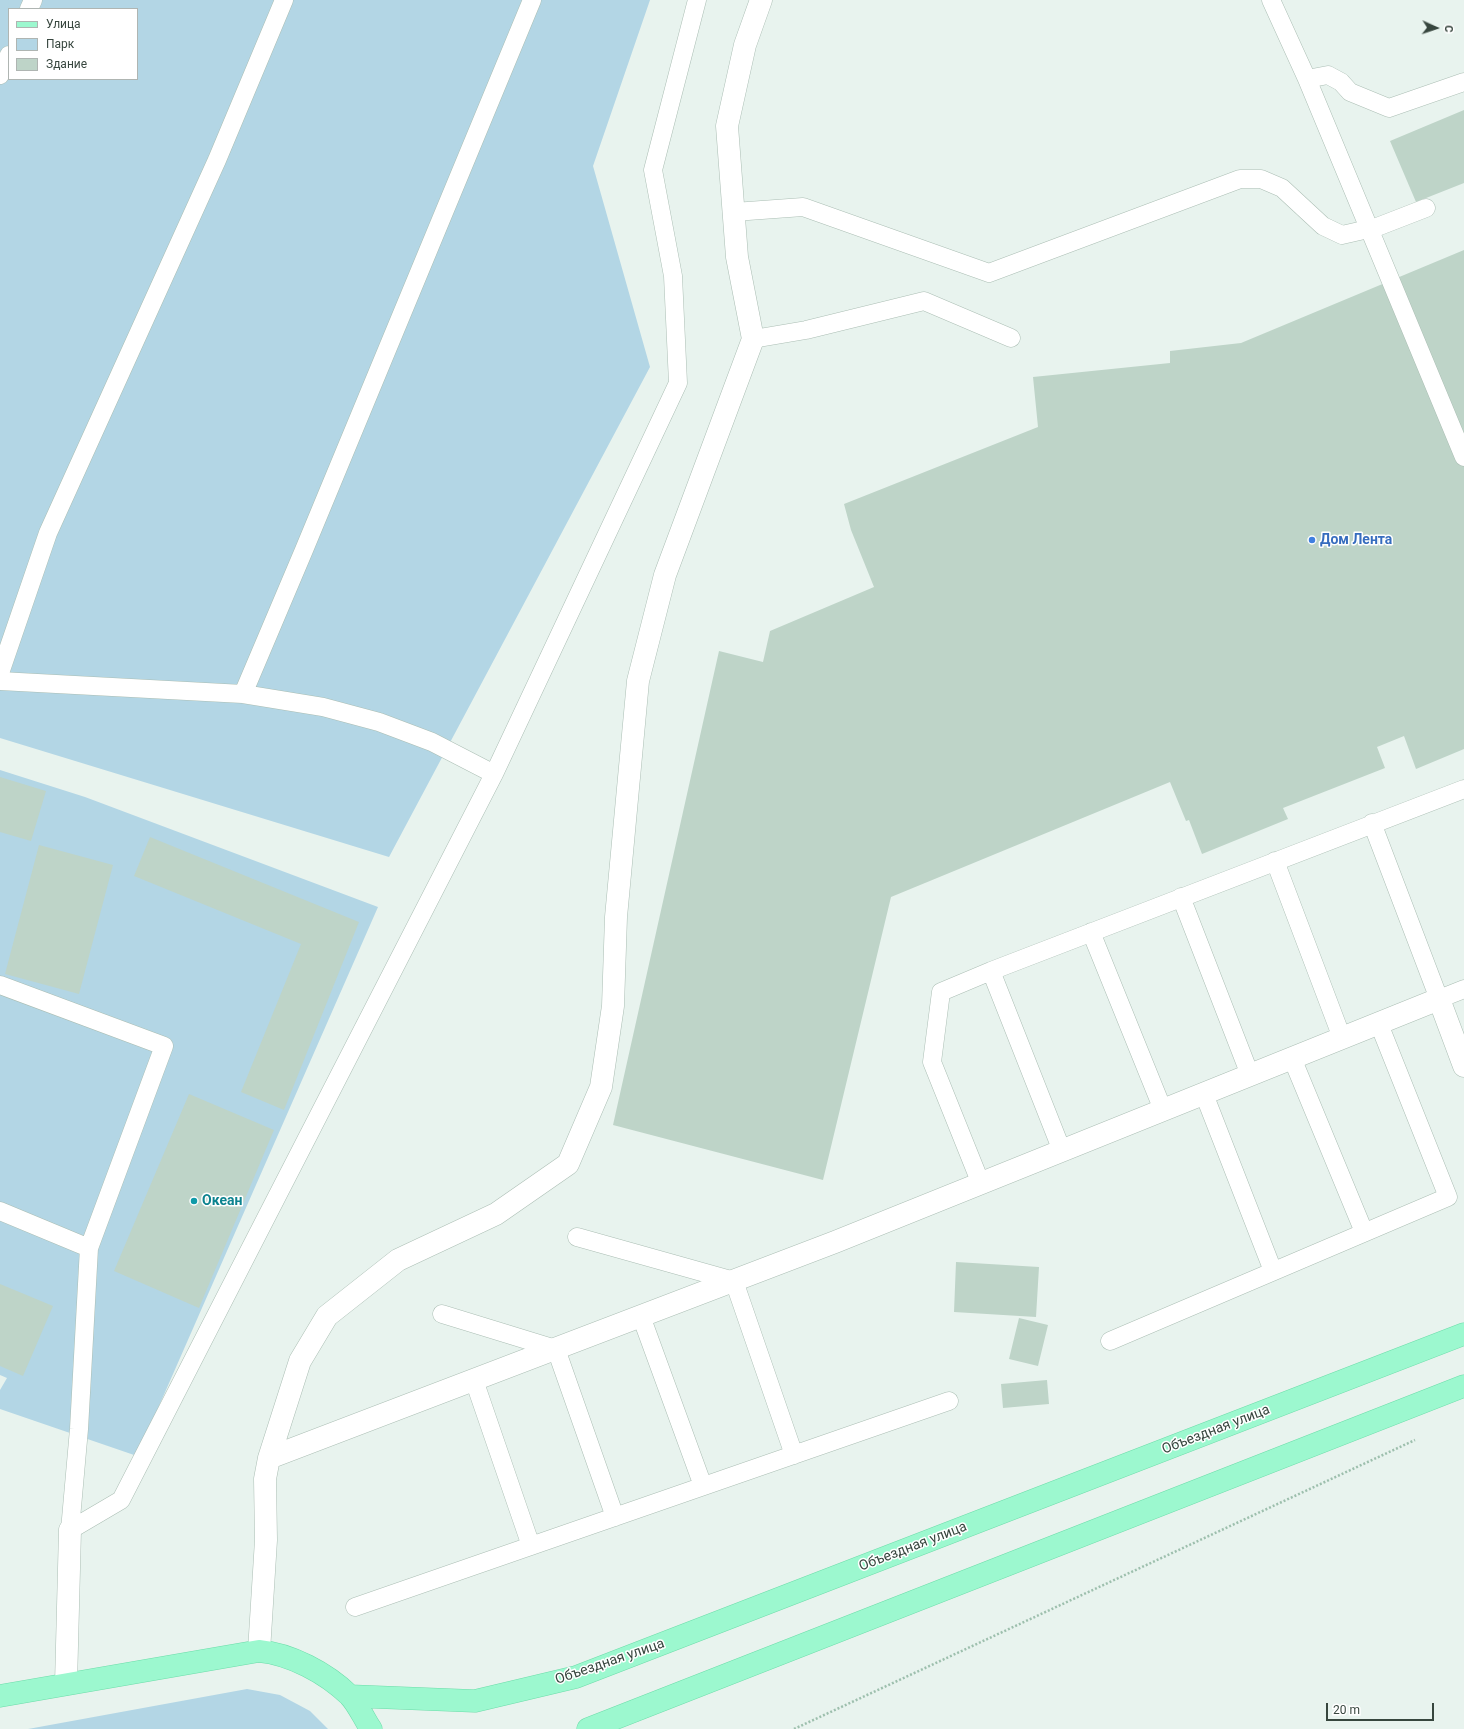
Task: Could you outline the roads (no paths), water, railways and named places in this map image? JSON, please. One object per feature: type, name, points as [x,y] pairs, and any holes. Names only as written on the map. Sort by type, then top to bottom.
[{"type":"main road","name":"Объездная улица","points":[[350,1696],[475,1700],[576,1677],[1464,1334]]},
{"type":"main road","points":[[588,1729],[1464,1386]]},
{"type":"main road","points":[[0,1696],[259,1652],[272,1652],[317,1670],[350,1696],[371,1729]]},
{"type":"street","points":[[259,1652],[266,1540],[265,1479],[300,1361],[327,1316],[398,1260],[496,1214],[568,1164],[601,1087],[613,1006],[616,917],[638,681],[665,575],[753,340],[737,257],[727,126],[745,45],[761,0]]},
{"type":"street","points":[[270,1458],[835,1242],[1439,999],[1464,1066]]},
{"type":"street","points":[[66,1684],[70,1530]]},
{"type":"lane","points":[[0,673],[48,533],[217,160],[284,0]]},
{"type":"lane","points":[[243,694],[308,543],[532,0]]},
{"type":"lane","points":[[70,1530],[121,1500],[494,774],[678,383],[673,276],[653,170],[697,0]]},
{"type":"lane","points":[[1272,0],[1307,79],[1464,457]]},
{"type":"lane","points":[[0,75],[8,56]]},
{"type":"lane","points":[[1307,79],[1328,75],[1341,82],[1350,92],[1389,108],[1464,82]]},
{"type":"lane","points":[[734,212],[803,207],[989,273],[1240,180],[1261,179],[1282,188],[1323,226],[1342,235],[1377,227],[1426,208]]},
{"type":"lane","points":[[753,340],[806,330],[924,301],[1011,338]]},
{"type":"lane","points":[[0,681],[243,694],[323,707],[379,722],[432,742],[494,774]]},
{"type":"lane","points":[[981,1184],[932,1062],[941,992],[1091,932],[1464,789]]},
{"type":"lane","points":[[1372,823],[1439,999],[1464,989]]},
{"type":"lane","points":[[1275,861],[1342,1038]]},
{"type":"lane","points":[[1181,898],[1250,1075]]},
{"type":"lane","points":[[1091,932],[1163,1110]]},
{"type":"lane","points":[[991,971],[1062,1151]]},
{"type":"lane","points":[[0,985],[164,1046],[89,1248],[79,1429],[70,1530]]},
{"type":"lane","points":[[1110,1341],[1448,1197],[1379,1024]]},
{"type":"lane","points":[[1292,1058],[1364,1232]]},
{"type":"lane","points":[[1204,1094],[1273,1271]]},
{"type":"lane","points":[[0,1211],[89,1248]]},
{"type":"lane","points":[[577,1237],[734,1281],[794,1455]]},
{"type":"lane","points":[[442,1314],[556,1349],[615,1517]]},
{"type":"lane","points":[[642,1316],[703,1486]]},
{"type":"lane","points":[[474,1380],[530,1546]]},
{"type":"lane","points":[[355,1607],[949,1402]]},
{"type":"place","name":"Дом Лента","points":[[1312,540]]},
{"type":"place","name":"Океан","points":[[194,1201]]}]
